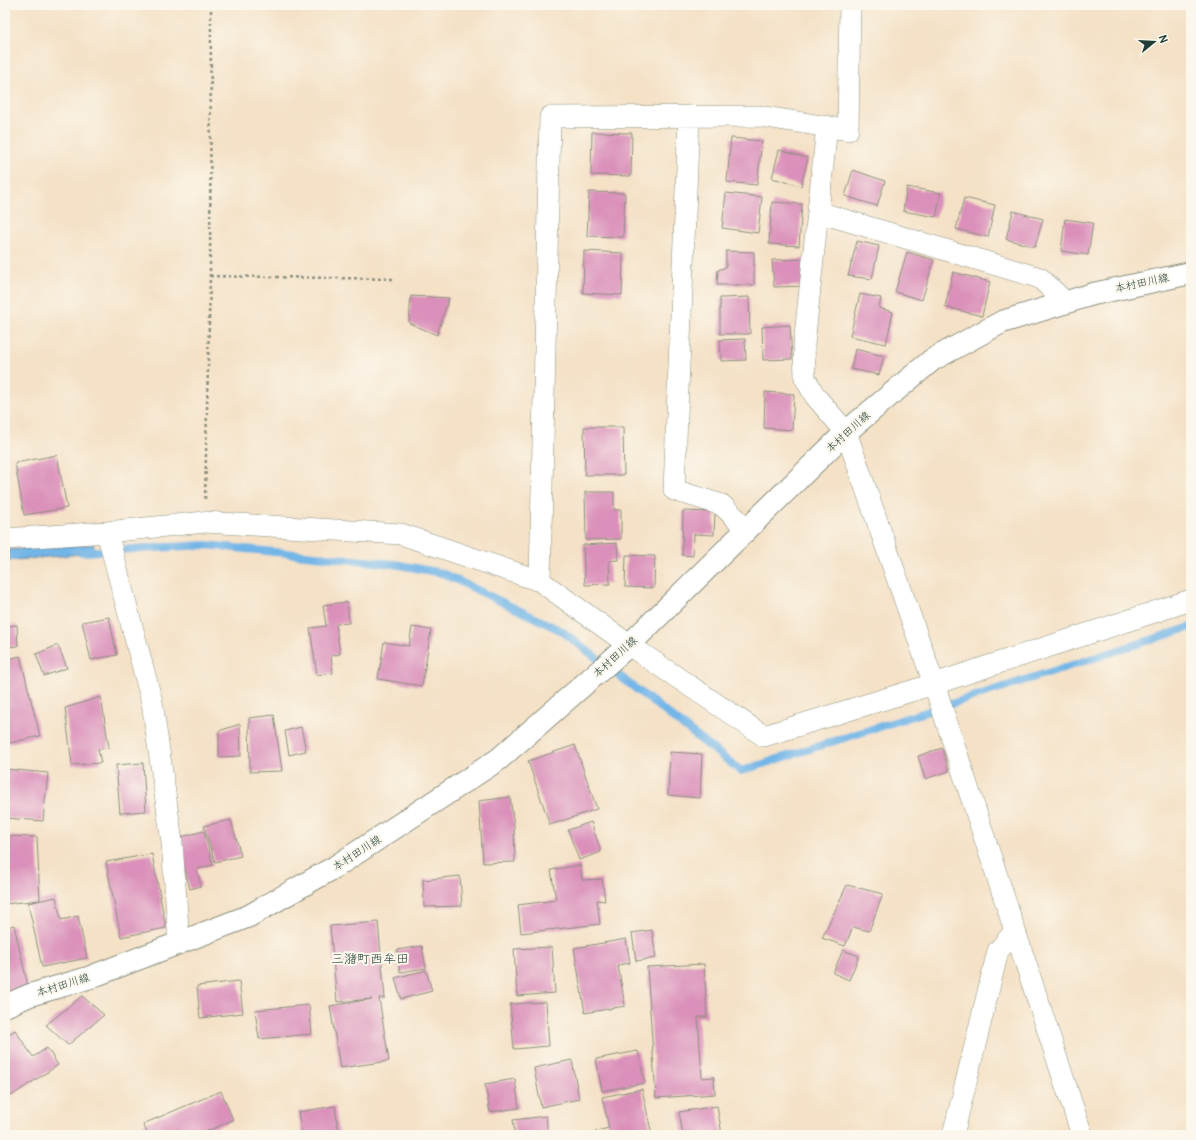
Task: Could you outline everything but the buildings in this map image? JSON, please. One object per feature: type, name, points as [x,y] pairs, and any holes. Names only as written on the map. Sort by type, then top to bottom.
[{"type":"main road","name":"本村田川線","points":[[5,1006],[30,994],[88,978],[249,916],[335,867],[493,764],[629,645],[846,432],[932,360],[1002,322],[1093,294],[1191,273]]},
{"type":"street","points":[[540,581],[550,117],[759,116],[848,130],[850,5]]},
{"type":"street","points":[[689,116],[674,490],[722,505],[747,529]]},
{"type":"street","points":[[827,126],[804,344],[805,378],[815,396],[846,432],[934,684],[1082,1135]]},
{"type":"street","points":[[818,212],[1040,278],[1065,302]]},
{"type":"street","points":[[5,539],[107,532],[205,522],[401,534],[540,581],[629,645],[764,736],[934,684],[1191,600]]},
{"type":"street","points":[[107,532],[152,702],[172,842],[179,944]]},
{"type":"street","points":[[953,1135],[998,951],[1015,931]]},
{"type":"path","points":[[205,522],[210,276],[211,5]]},
{"type":"path","points":[[210,276],[396,278]]},
{"type":"water","points":[[94,544],[92,553],[5,561],[5,550]]},
{"type":"waterway","points":[[82,552],[206,545],[394,564],[442,573],[562,631],[741,771],[1191,627]]},
{"type":"district","name":"三潴町西牟田","points":[[370,959]]}]
